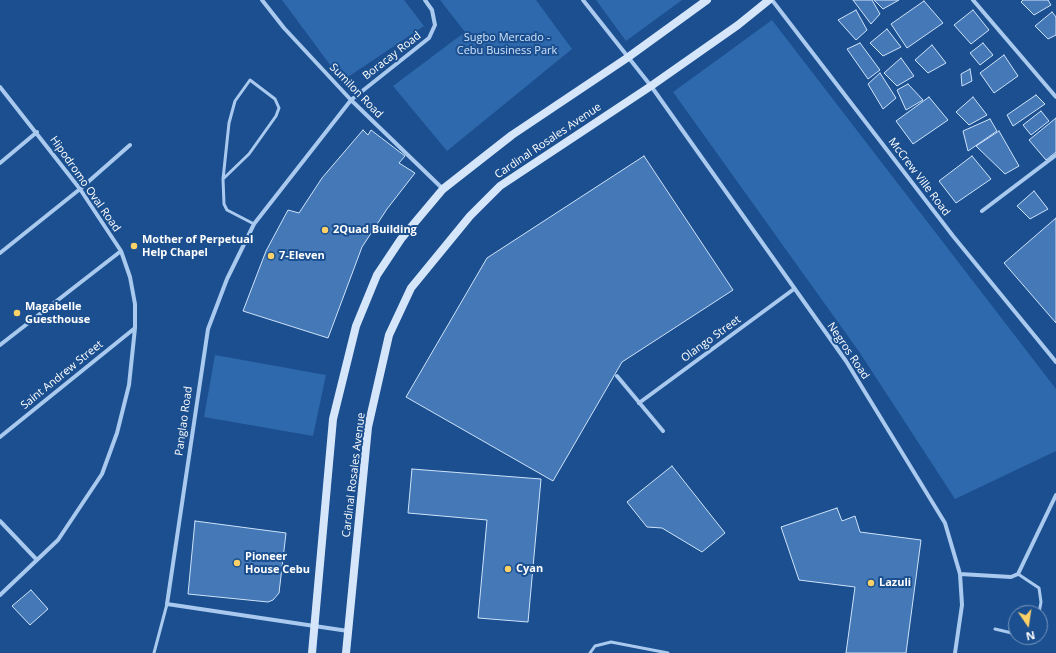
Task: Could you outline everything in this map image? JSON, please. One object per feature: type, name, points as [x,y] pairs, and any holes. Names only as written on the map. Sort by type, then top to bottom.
[{"type":"main road","name":"Cardinal Rosales Avenue","points":[[312,653],[333,419],[356,326],[381,269],[401,239],[443,189],[512,135],[627,58],[707,0]]},
{"type":"main road","name":"Cardinal Rosales Avenue","points":[[346,653],[368,427],[389,335],[411,288],[470,216],[500,186],[651,86],[738,25],[769,0]]},
{"type":"street","name":"Sumilon Road","points":[[262,0],[284,28],[351,100],[443,189]]},
{"type":"street","name":"Boracay Road","points":[[351,100],[430,38],[435,25],[432,10],[425,0]]},
{"type":"street","name":"Negros Road","points":[[583,0],[627,58],[651,86],[846,361],[945,523],[960,574],[962,605],[955,653]]},
{"type":"street","name":"McCrew Ville Road","points":[[772,0],[953,236],[1056,362]]},
{"type":"street","points":[[973,0],[1056,97]]},
{"type":"street","name":"Hipodromo Oval Road","points":[[0,87],[37,132],[80,189],[121,251],[131,284],[135,304],[135,328],[129,385],[117,433],[102,474],[58,540],[0,595]]},
{"type":"street","name":"Panglao Road","points":[[167,604],[208,329],[227,278],[254,224],[351,100]]},
{"type":"street","points":[[0,163],[37,132]]},
{"type":"street","points":[[0,253],[80,189],[130,144]]},
{"type":"street","points":[[982,211],[1056,155]]},
{"type":"street","points":[[0,345],[121,251]]},
{"type":"street","name":"Olango Street","points":[[639,403],[794,289]]},
{"type":"street","name":"Saint Andrew Street","points":[[0,437],[135,328]]},
{"type":"street","points":[[617,376],[663,431]]},
{"type":"street","points":[[960,574],[1011,577],[1018,574],[1056,495]]},
{"type":"street","points":[[0,521],[37,560]]},
{"type":"street","points":[[167,604],[348,631]]},
{"type":"lane","points":[[223,179],[249,154],[276,116],[279,108],[275,99],[250,80],[235,101],[229,123],[223,179],[224,204],[227,210],[254,224]]},
{"type":"lane","points":[[1018,574],[1039,588],[1040,605]]},
{"type":"lane","points":[[154,653],[167,604]]},
{"type":"lane","points":[[995,629],[1008,632]]},
{"type":"lane","points":[[590,653],[595,646],[611,642],[668,653]]},
{"type":"green space","points":[[282,0],[404,0],[424,26],[342,81]]},
{"type":"green space","name":"Sugbo Mercado - Cebu Business Park","points":[[440,0],[536,0],[572,49],[447,151],[393,86],[465,32]]},
{"type":"green space","points":[[596,0],[682,0],[626,41]]},
{"type":"green space","points":[[772,20],[1056,389],[1056,451],[955,499],[860,353],[673,92]]},
{"type":"green space","points":[[215,355],[326,375],[313,436],[204,417]]},
{"type":"building","points":[[853,0],[872,0],[880,14],[871,24]]},
{"type":"building","points":[[874,0],[899,0],[883,9]]},
{"type":"building","points":[[1023,0],[1048,0],[1051,5],[1034,15],[1021,2]]},
{"type":"building","points":[[924,1],[943,23],[907,48],[891,24]]},
{"type":"building","points":[[856,10],[867,30],[856,40],[838,20]]},
{"type":"building","points":[[973,10],[989,30],[971,44],[954,25]]},
{"type":"building","points":[[1052,12],[1056,17],[1056,35],[1048,39],[1035,26]]},
{"type":"building","points":[[887,29],[901,47],[883,56],[870,43]]},
{"type":"building","points":[[860,43],[880,70],[868,79],[847,49]]},
{"type":"building","points":[[983,43],[993,55],[980,65],[970,53]]},
{"type":"building","points":[[932,45],[946,63],[928,73],[915,60]]},
{"type":"building","points":[[1004,55],[1018,76],[994,93],[980,73]]},
{"type":"building","points":[[901,58],[914,76],[897,86],[884,73]]},
{"type":"building","points":[[970,69],[972,81],[962,86],[961,74]]},
{"type":"building","points":[[880,73],[896,98],[883,109],[868,84]]},
{"type":"building","points":[[908,84],[923,100],[906,110],[897,90]]},
{"type":"building","points":[[1036,95],[1045,104],[1013,126],[1007,115]]},
{"type":"building","points":[[929,97],[948,120],[913,144],[896,121]]},
{"type":"building","points":[[973,97],[987,115],[969,125],[956,112]]},
{"type":"building","points":[[1041,111],[1049,121],[1031,135],[1023,125]]},
{"type":"building","points":[[1056,118],[1056,152],[1046,160],[1029,140]]},
{"type":"building","points":[[990,119],[997,131],[968,151],[963,131]]},
{"type":"building","name":"2Quad Building","points":[[363,130],[368,135],[371,130],[405,156],[399,163],[415,173],[387,209],[362,247],[328,338],[243,311],[266,251],[288,210],[299,213],[322,178]]},
{"type":"building","points":[[999,131],[1019,166],[1005,174],[976,146]]},
{"type":"building","points":[[644,156],[733,290],[622,362],[553,481],[406,397],[487,258]]},
{"type":"building","points":[[972,156],[991,179],[956,203],[939,181]]},
{"type":"building","points":[[1034,191],[1048,209],[1030,219],[1017,206]]},
{"type":"building","points":[[1056,218],[1056,323],[1004,263]]},
{"type":"building","points":[[672,466],[725,533],[702,552],[662,528],[647,527],[627,502]]},
{"type":"building","name":"Cyan","points":[[412,469],[541,479],[528,622],[478,618],[487,520],[408,513]]},
{"type":"building","name":"Lazuli","points":[[837,508],[842,521],[855,516],[860,532],[921,540],[906,653],[846,653],[855,587],[799,580],[781,527]]},
{"type":"building","name":"Pioneer House Cebu","points":[[195,521],[286,533],[279,593],[273,600],[268,602],[188,594]]},
{"type":"building","points":[[31,590],[48,609],[30,625],[12,606]]},
{"type":"place","name":"2Quad Building","points":[[325,230]]},
{"type":"place","name":"Mother of Perpetual Help Chapel","points":[[134,246]]},
{"type":"place","name":"7-Eleven","points":[[271,256]]},
{"type":"place","name":"Magabelle Guesthouse","points":[[17,313]]},
{"type":"place","name":"Pioneer House Cebu","points":[[237,563]]},
{"type":"place","name":"Cyan","points":[[508,569]]},
{"type":"place","name":"Lazuli","points":[[871,583]]}]
